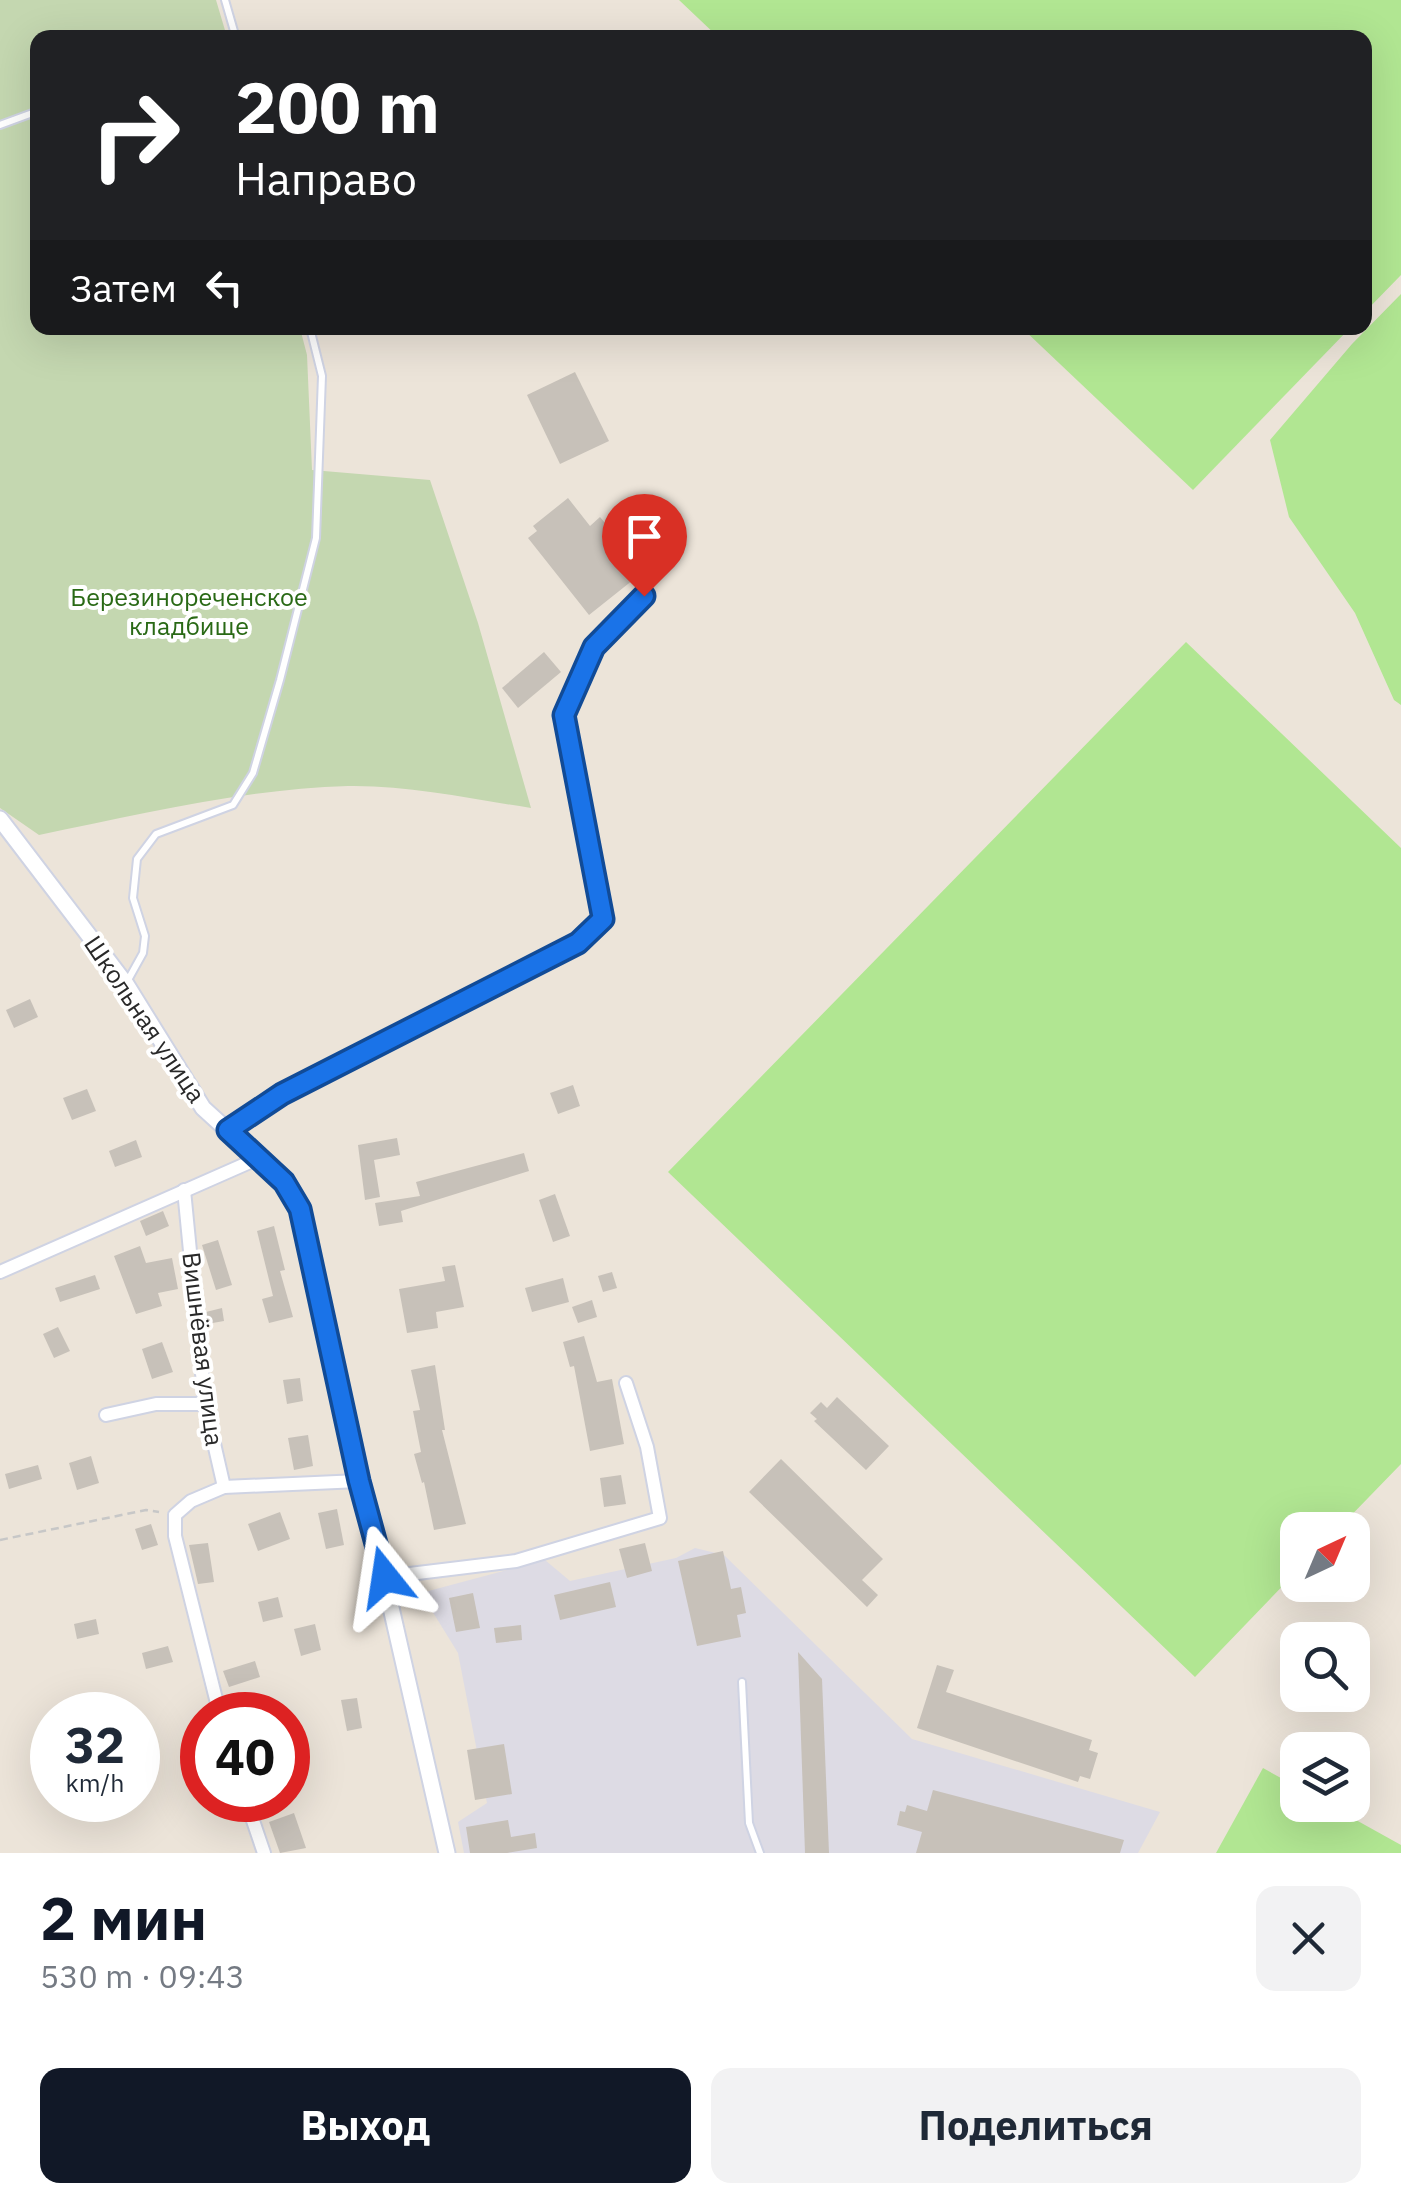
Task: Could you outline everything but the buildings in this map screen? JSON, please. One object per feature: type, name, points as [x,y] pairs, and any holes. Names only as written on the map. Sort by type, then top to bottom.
[{"type":"street","name":"Школьная улица","points":[[0,819],[126,984],[204,1108],[284,1182],[300,1209],[359,1481],[385,1577],[447,1853]]},
{"type":"street","points":[[0,1272],[259,1158]]},
{"type":"street","name":"Вишнёвая улица","points":[[184,1190],[205,1404],[224,1486]]},
{"type":"street","points":[[385,1577],[516,1560],[660,1518],[647,1447],[626,1384]]},
{"type":"street","points":[[106,1415],[156,1404],[205,1404]]},
{"type":"street","points":[[214,1692],[175,1536],[176,1515],[192,1501],[224,1486],[359,1481]]},
{"type":"street","points":[[253,1822],[264,1853]]},
{"type":"lane","points":[[225,0],[234,30]]},
{"type":"lane","points":[[0,126],[30,114]]},
{"type":"lane","points":[[126,984],[143,954],[145,936],[133,898],[137,858],[156,834],[204,819],[233,804],[253,773],[280,680],[316,538],[322,376],[312,335]]},
{"type":"lane","points":[[228,1130],[282,1094],[578,943],[603,919],[564,715],[594,647],[644,596]]},
{"type":"lane","points":[[742,1682],[749,1823],[760,1853]]},
{"type":"path","points":[[0,1540],[146,1510],[176,1515]]},
{"type":"shaded area","points":[[695,1548],[724,1555],[912,1739],[1160,1812],[1138,1853],[464,1853],[458,1822],[487,1803],[458,1653],[421,1593],[545,1560],[570,1581],[676,1558]]},
{"type":"green space","name":"Березинореченское кладбище","points":[[0,0],[216,0],[225,30],[30,30],[30,335],[302,335],[307,355],[312,470],[430,480],[478,623],[531,808],[394,788],[309,788],[193,804],[39,835],[0,808]]},
{"type":"green space","points":[[679,0],[1401,0],[1401,275],[1372,305],[1372,30],[711,30]]},
{"type":"green space","points":[[1401,294],[1401,705],[1394,700],[1355,613],[1289,517],[1270,440],[1352,344],[1361,335],[1372,335],[1372,324]]},
{"type":"green space","points":[[1029,335],[1343,335],[1193,490]]},
{"type":"green space","points":[[1186,642],[1401,848],[1401,1464],[1354,1512],[1280,1512],[1280,1589],[1195,1677],[668,1172]]},
{"type":"green space","points":[[1263,1768],[1280,1778],[1280,1822],[1360,1822],[1401,1845],[1401,1853],[1216,1853]]},
{"type":"route","points":[[385,1577],[359,1481],[300,1209],[284,1182],[228,1130],[282,1094],[578,943],[603,919],[564,715],[594,647],[644,596]]}]
